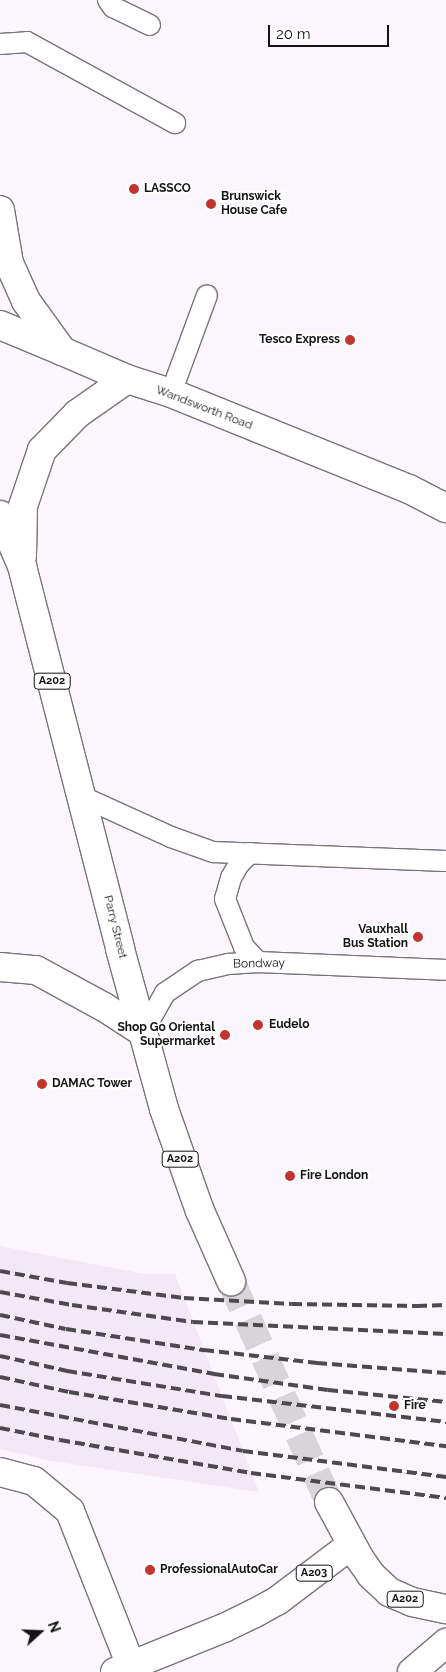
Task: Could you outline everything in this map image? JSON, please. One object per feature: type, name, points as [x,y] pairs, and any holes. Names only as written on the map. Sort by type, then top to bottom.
[{"type":"main road","points":[[0,210],[9,262],[26,301],[62,351]]},
{"type":"main road","name":"Wandsworth Road","points":[[0,325],[127,379],[171,393],[409,489],[446,508]]},
{"type":"main road","name":"Parry Street","points":[[22,566],[23,506],[42,450],[77,414],[127,379]]},
{"type":"main road","name":"Parry Street","points":[[0,515],[22,566],[143,1032],[182,1164],[200,1211],[231,1281]]},
{"type":"main road","points":[[0,967],[36,970],[104,1007],[143,1032]]},
{"type":"main road","points":[[0,1472],[34,1481],[70,1511],[123,1669]]},
{"type":"main road","name":"A202","points":[[329,1502],[351,1545],[372,1575],[389,1592],[412,1602],[446,1609]]},
{"type":"main road","name":"A203","points":[[123,1669],[224,1628],[277,1601],[351,1545]]},
{"type":"main road","points":[[412,1672],[446,1643]]},
{"type":"lane","points":[[108,0],[113,7],[150,25]]},
{"type":"lane","points":[[0,44],[27,42],[175,123]]},
{"type":"lane","points":[[171,393],[207,295]]},
{"type":"lane","points":[[82,797],[171,837],[213,852],[446,861]]},
{"type":"lane","points":[[250,854],[239,864],[231,878],[225,899],[244,947],[258,962]]},
{"type":"lane","name":"Bondway","points":[[143,1032],[165,993],[198,971],[229,964],[258,962],[446,970]]},
{"type":"shaded area","points":[[0,1246],[145,1274],[175,1274],[259,1492],[51,1461],[0,1449]]},
{"type":"tunnel","points":[[231,1281],[329,1502]]},
{"type":"railway","points":[[0,1271],[67,1283],[184,1298],[292,1304],[446,1305]]},
{"type":"railway","points":[[0,1292],[72,1305],[193,1322],[446,1334]]},
{"type":"railway","points":[[0,1315],[66,1329],[204,1350],[317,1363],[446,1373]]},
{"type":"railway","points":[[0,1335],[214,1374],[328,1390],[446,1402]]},
{"type":"railway","points":[[0,1356],[67,1371],[222,1396],[446,1422]]},
{"type":"railway","points":[[0,1377],[69,1392],[231,1419],[446,1446]]},
{"type":"railway","points":[[0,1405],[243,1451],[446,1477]]},
{"type":"railway","points":[[0,1428],[251,1473],[446,1498]]},
{"type":"place","name":"LASSCO","points":[[134,189]]},
{"type":"place","name":"Brunswick House Cafe","points":[[211,204]]},
{"type":"place","name":"Tesco Express","points":[[350,340]]},
{"type":"place","name":"Vauxhall Bus Station","points":[[418,937]]},
{"type":"place","name":"Eudelo","points":[[258,1025]]},
{"type":"place","name":"Shop Go Oriental Supermarket","points":[[225,1035]]},
{"type":"place","name":"DAMAC Tower","points":[[42,1084]]},
{"type":"place","name":"Fire London","points":[[290,1176]]},
{"type":"place","name":"Fire","points":[[394,1406]]},
{"type":"place","name":"ProfessionalAutoCar","points":[[150,1570]]}]
